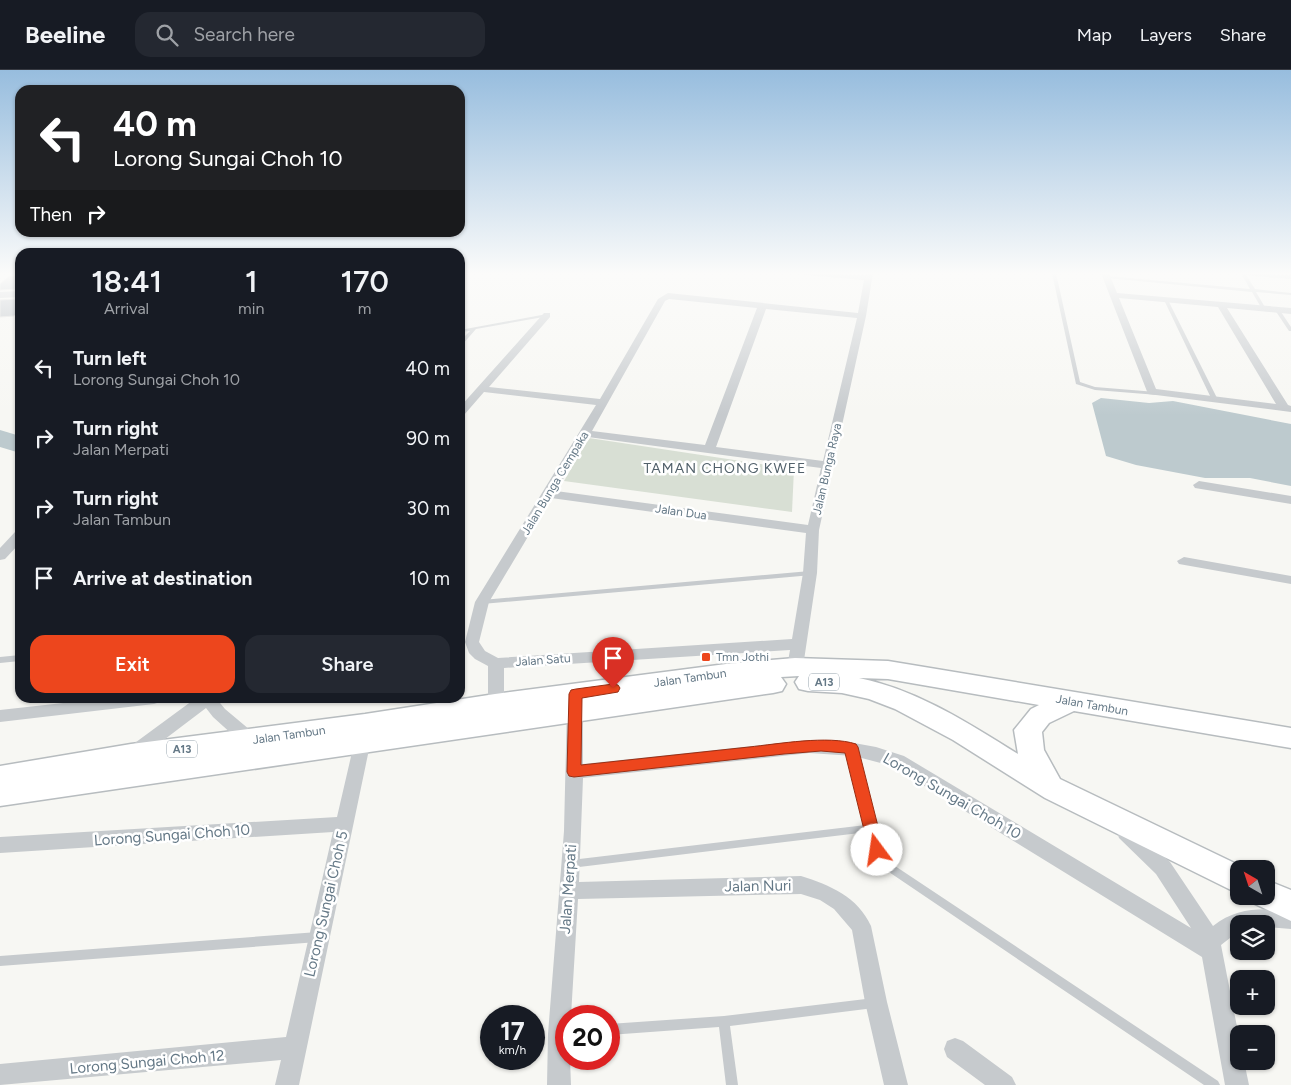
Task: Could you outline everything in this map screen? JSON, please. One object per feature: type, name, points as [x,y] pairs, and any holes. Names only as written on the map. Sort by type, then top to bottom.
[{"type":"main road","name":"Jalan Tambun","points":[[575,703],[726,672],[797,655],[1291,738]]},
{"type":"main road","name":"Jalan Tambun","points":[[0,794],[364,732],[575,703],[759,684],[821,682],[863,688],[899,698],[935,716],[1049,787]]},
{"type":"main road","points":[[1049,787],[1030,750],[1028,730],[1040,716],[1071,701]]},
{"type":"main road","name":"Jalan Tambun","points":[[0,777],[131,755],[250,740],[364,732]]},
{"type":"main road","name":"A13","points":[[1049,787],[1230,876]]},
{"type":"main road","points":[[1275,898],[1291,906]]},
{"type":"street","points":[[465,407],[542,320]]},
{"type":"street","name":"Jalan Bunga Cempaka","points":[[496,663],[480,655],[474,649],[472,642],[482,602],[585,433],[651,320]]},
{"type":"street","points":[[710,448],[757,320]]},
{"type":"street","name":"Jalan Bunga Raya","points":[[797,655],[810,573],[813,530],[861,320]]},
{"type":"street","points":[[1123,320],[1150,390],[1158,394],[1287,408]]},
{"type":"street","points":[[1231,320],[1287,408]]},
{"type":"street","points":[[481,389],[602,402]]},
{"type":"street","points":[[585,433],[829,465]]},
{"type":"street","points":[[1199,485],[1291,500]]},
{"type":"street","name":"Jalan Dua","points":[[548,494],[813,530]]},
{"type":"street","points":[[0,556],[15,540]]},
{"type":"street","points":[[1184,561],[1291,580]]},
{"type":"street","name":"Jalan Satu","points":[[496,663],[797,655]]},
{"type":"street","points":[[496,663],[496,714]]},
{"type":"street","points":[[0,716],[81,703]]},
{"type":"street","points":[[131,755],[200,703]]},
{"type":"street","points":[[211,703],[219,713],[250,740]]},
{"type":"street","name":"Jalan Merpati","points":[[563,1005],[574,772],[575,703]]},
{"type":"street","name":"Lorong Sungai Choh 5","points":[[287,1085],[364,732]]},
{"type":"street","name":"Lorong Sungai Choh 10","points":[[574,772],[784,748],[851,747],[876,752],[898,761],[1211,946]]},
{"type":"street","points":[[1105,813],[1163,868],[1211,946],[1237,1085]]},
{"type":"street","name":"Lorong Sungai Choh 10","points":[[0,845],[344,824]]},
{"type":"street","name":"Jalan Nuri","points":[[568,890],[802,885],[826,893],[842,903],[861,926],[876,1002],[896,1085]]},
{"type":"street","points":[[1211,946],[1227,925],[1242,919],[1291,920]]},
{"type":"street","name":"Lorong Sungai Choh 12","points":[[0,1075],[294,1048]]},
{"type":"street","points":[[955,1049],[1004,1085]]},
{"type":"street","name":"Jalan Merpati","points":[[559,1085],[560,1070]]},
{"type":"lane","points":[[465,330],[518,320]]},
{"type":"lane","points":[[1064,320],[1078,383],[1095,388],[1158,394]]},
{"type":"lane","points":[[1176,320],[1215,400]]},
{"type":"lane","points":[[465,339],[476,328]]},
{"type":"lane","points":[[482,602],[810,573]]},
{"type":"lane","points":[[0,660],[15,658]]},
{"type":"lane","points":[[851,747],[880,857],[886,865],[1214,1085]]},
{"type":"lane","points":[[570,864],[872,828]]},
{"type":"lane","points":[[0,961],[319,937]]},
{"type":"lane","points":[[620,1029],[724,1021],[876,1002]]},
{"type":"lane","points":[[724,1021],[732,1085]]},
{"type":"shaded area","points":[[1101,398],[1149,403],[1173,401],[1291,424],[1291,486],[1250,478],[1205,478],[1136,465],[1106,456],[1092,403]]},
{"type":"shaded area","points":[[589,438],[794,469],[792,512],[564,481]]},
{"type":"waterway","points":[[0,438],[15,443]]},
{"type":"place","name":"Tmn Jothi","points":[[706,657]]},
{"type":"district","name":"TAMAN CHONG KWEE","points":[[725,468]]},
{"type":"route","points":[[613,688],[576,694],[574,772],[784,748],[851,747],[877,850]]}]
